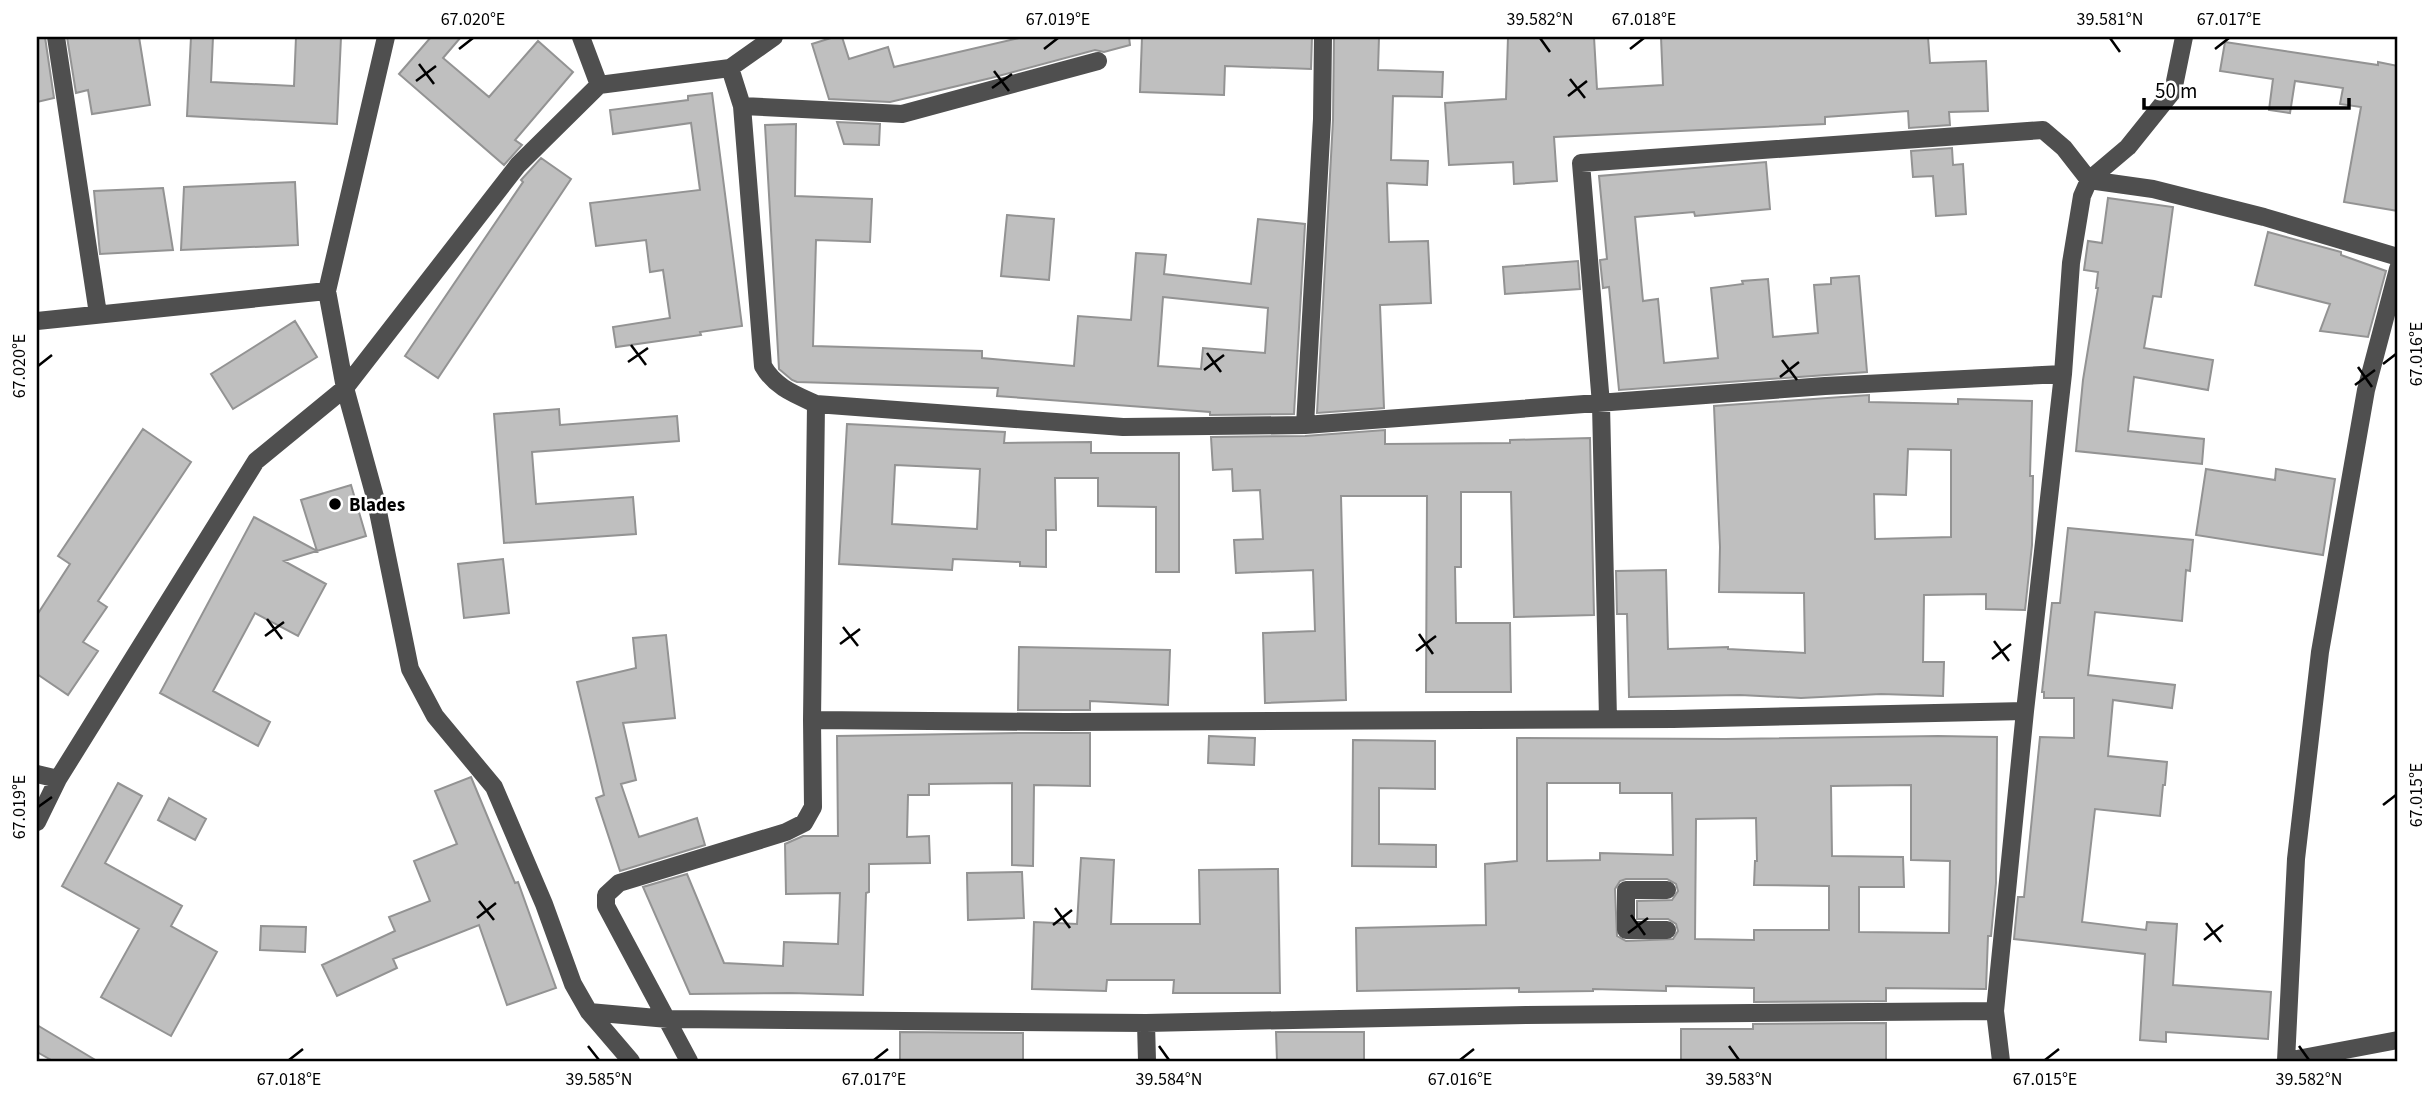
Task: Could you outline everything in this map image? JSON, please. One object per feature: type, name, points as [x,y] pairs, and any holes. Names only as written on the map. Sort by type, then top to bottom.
[{"type":"street","points":[[56,37],[98,314]]},
{"type":"street","points":[[386,37],[327,291],[345,388],[374,497],[410,669],[435,716],[494,787],[544,904],[573,984],[589,1012],[631,1061]]},
{"type":"street","points":[[582,37],[599,85]]},
{"type":"street","points":[[37,821],[58,779],[256,461],[345,388],[517,165],[599,85],[730,68],[775,37]]},
{"type":"street","points":[[1305,425],[1322,119],[1323,37]]},
{"type":"street","points":[[2001,1061],[1995,1010],[2063,374],[2071,263],[2082,196],[2089,180],[2128,147],[2173,91],[2184,37]]},
{"type":"street","points":[[742,106],[902,114],[1098,61]]},
{"type":"street","points":[[730,68],[742,106],[763,366],[770,378],[785,390],[816,404],[1123,427],[1305,425],[1825,386],[2063,374]]},
{"type":"street","points":[[1608,719],[1601,404],[1581,163],[2043,130],[2064,148],[2089,180],[2153,190],[2264,217],[2398,257]]},
{"type":"street","points":[[2398,269],[2366,390],[2320,652],[2296,859],[2286,1061],[2321,1058],[2398,1040]]},
{"type":"street","points":[[37,321],[327,291]]},
{"type":"street","points":[[690,1061],[606,906],[607,895],[618,883],[786,832],[804,823],[813,807],[816,404]]},
{"type":"street","points":[[812,720],[1079,722],[1608,719],[2025,710]]},
{"type":"street","points":[[37,775],[58,779]]},
{"type":"street","points":[[1667,890],[1626,890],[1626,930],[1667,930]]},
{"type":"street","points":[[589,1012],[668,1020],[1146,1023],[1526,1015],[1995,1010]]},
{"type":"street","points":[[1146,1023],[1147,1061]]},
{"type":"building","points":[[37,37],[45,37],[54,98],[37,102]]},
{"type":"building","points":[[67,37],[139,37],[150,105],[92,114],[88,90],[76,93]]},
{"type":"building","points":[[191,37],[213,37],[211,82],[294,86],[296,37],[341,37],[337,124],[187,116]]},
{"type":"building","points":[[431,37],[461,37],[443,58],[489,97],[538,41],[573,72],[515,140],[522,145],[504,165],[399,74]]},
{"type":"building","points":[[842,37],[849,59],[888,47],[894,67],[1023,37],[1129,37],[1130,45],[1104,52],[1095,50],[890,102],[829,99],[812,44]]},
{"type":"building","points":[[1142,37],[1312,37],[1311,69],[1225,66],[1224,95],[1140,92]]},
{"type":"building","points":[[1334,37],[1379,37],[1378,70],[1443,72],[1442,97],[1393,96],[1391,160],[1428,161],[1427,185],[1387,183],[1389,242],[1428,241],[1431,303],[1380,305],[1384,408],[1317,413],[1333,120]]},
{"type":"building","points":[[1508,37],[1594,37],[1597,89],[1663,85],[1661,37],[1928,37],[1930,63],[1986,61],[1988,111],[1949,112],[1950,125],[1909,128],[1908,111],[1825,117],[1825,124],[1554,137],[1557,181],[1514,184],[1513,162],[1449,165],[1445,103],[1506,99]]},
{"type":"building","points":[[2225,42],[2398,66],[2398,211],[2344,202],[2361,107],[2340,104],[2343,88],[2295,81],[2290,113],[2269,110],[2273,79],[2220,71]]},
{"type":"building","points":[[712,93],[742,326],[700,332],[701,335],[616,347],[613,327],[670,318],[663,270],[650,272],[646,240],[596,246],[590,203],[700,190],[691,123],[613,134],[610,110],[688,100],[688,96]]},
{"type":"building","points":[[837,122],[880,124],[879,145],[844,144]]},
{"type":"building","points":[[796,124],[795,196],[872,199],[870,242],[816,240],[813,346],[982,351],[982,358],[1074,366],[1078,316],[1131,320],[1136,253],[1166,255],[1164,274],[1251,284],[1258,219],[1305,224],[1294,414],[1210,415],[1210,412],[997,396],[998,388],[792,380],[779,369],[765,125]],"holes":[[[1163,297],[1268,308],[1265,353],[1203,348],[1201,369],[1158,366]]]},
{"type":"building","points":[[1952,148],[1953,165],[1963,164],[1966,214],[1936,216],[1933,176],[1913,177],[1911,151]]},
{"type":"building","points":[[541,158],[571,179],[438,378],[405,356],[523,182],[521,180]]},
{"type":"building","points":[[1766,162],[1770,209],[1695,216],[1694,212],[1635,217],[1643,301],[1658,299],[1664,363],[1718,358],[1711,288],[1768,279],[1773,337],[1818,333],[1814,285],[1831,284],[1831,278],[1859,276],[1867,372],[1619,390],[1609,287],[1603,288],[1600,260],[1607,259],[1599,176]]},
{"type":"building","points":[[295,182],[298,245],[181,250],[184,187]]},
{"type":"building","points":[[163,188],[173,250],[100,254],[94,191]]},
{"type":"building","points":[[2108,198],[2173,207],[2161,297],[2153,296],[2144,348],[2213,360],[2208,390],[2134,377],[2128,431],[2204,439],[2202,464],[2076,451],[2083,380],[2098,288],[2098,272],[2084,270],[2088,241],[2102,243]]},
{"type":"building","points":[[1007,215],[1054,219],[1049,280],[1001,276]]},
{"type":"building","points":[[2268,232],[2341,252],[2341,255],[2386,271],[2368,337],[2320,331],[2330,304],[2255,285]]},
{"type":"building","points":[[1578,261],[1580,289],[1505,294],[1503,267]]},
{"type":"building","points":[[295,321],[317,357],[233,409],[211,374]]},
{"type":"building","points":[[1869,395],[1869,402],[1958,404],[1958,399],[2032,401],[2032,545],[2025,610],[1986,609],[1986,594],[1924,595],[1923,662],[1944,662],[1943,696],[1881,694],[1801,698],[1740,695],[1629,697],[1627,614],[1617,614],[1616,571],[1666,570],[1668,649],[1728,647],[1805,653],[1804,593],[1719,592],[1720,547],[1714,406]],"holes":[[[1908,449],[1951,450],[1951,537],[1875,539],[1874,494],[1906,495]]]},
{"type":"building","points":[[559,409],[560,425],[677,416],[679,441],[532,452],[536,504],[633,497],[636,534],[504,543],[494,414]]},
{"type":"building","points":[[847,424],[1005,432],[1004,443],[1091,442],[1091,453],[1179,453],[1179,572],[1156,572],[1156,507],[1098,506],[1098,478],[1055,478],[1056,530],[1046,530],[1046,567],[1020,566],[1020,562],[953,559],[952,570],[839,564]],"holes":[[[895,465],[980,469],[977,529],[892,524]]]},
{"type":"building","points":[[143,429],[191,462],[98,601],[107,607],[83,642],[98,651],[68,695],[37,674],[37,615],[70,564],[58,556]]},
{"type":"building","points":[[1385,430],[1385,444],[1510,443],[1510,440],[1590,438],[1594,615],[1514,617],[1511,492],[1461,492],[1461,567],[1455,567],[1456,623],[1510,623],[1511,692],[1426,692],[1427,496],[1341,496],[1346,700],[1265,703],[1263,633],[1315,631],[1313,570],[1236,573],[1234,540],[1263,539],[1260,490],[1233,491],[1232,469],[1213,470],[1211,437],[1305,436]]},
{"type":"building","points":[[2206,469],[2275,480],[2276,469],[2335,479],[2323,555],[2196,535]]},
{"type":"building","points":[[351,485],[366,536],[317,551],[301,500]]},
{"type":"building","points":[[254,517],[317,551],[284,561],[326,584],[298,636],[255,613],[213,691],[270,722],[258,746],[160,693]]},
{"type":"building","points":[[2068,528],[2193,540],[2190,571],[2186,570],[2182,621],[2095,612],[2088,675],[2175,685],[2172,708],[2113,700],[2108,756],[2167,762],[2165,785],[2160,816],[2095,809],[2082,922],[2146,930],[2147,922],[2177,924],[2173,985],[2271,992],[2268,1039],[2166,1032],[2166,1042],[2140,1040],[2145,954],[2014,939],[2018,897],[2024,897],[2040,737],[2074,738],[2074,698],[2044,698],[2042,692],[2052,603],[2060,603]]},
{"type":"building","points":[[503,559],[509,613],[464,618],[458,564]]},
{"type":"building","points":[[666,635],[675,718],[623,723],[636,780],[621,784],[639,837],[697,818],[705,845],[620,871],[596,798],[604,795],[577,682],[636,668],[633,638]]},
{"type":"building","points":[[1019,647],[1170,650],[1168,705],[1090,701],[1090,710],[1018,710]]},
{"type":"building","points":[[1090,733],[1090,786],[1034,785],[1033,866],[1012,865],[1012,783],[929,784],[929,795],[908,795],[907,837],[929,836],[930,863],[869,864],[863,995],[690,994],[643,887],[687,874],[724,963],[783,966],[784,942],[838,944],[840,893],[786,894],[785,844],[803,836],[838,836],[837,736]]},
{"type":"building","points":[[1209,736],[1255,738],[1254,765],[1208,763]]},
{"type":"building","points":[[1997,737],[1996,883],[1991,936],[1988,936],[1986,989],[1886,988],[1886,1001],[1754,1002],[1754,988],[1666,986],[1666,991],[1593,989],[1519,992],[1519,988],[1357,991],[1356,928],[1486,925],[1485,864],[1517,861],[1517,738]],"holes":[[[1547,783],[1620,783],[1620,793],[1672,793],[1673,855],[1600,853],[1600,860],[1547,861]],[[1911,785],[1911,860],[1950,861],[1949,933],[1859,932],[1859,887],[1904,887],[1903,857],[1832,856],[1831,786]],[[1756,818],[1757,861],[1754,885],[1829,886],[1829,930],[1754,930],[1754,940],[1695,939],[1696,819]],[[1667,879],[1676,884],[1678,891],[1672,900],[1637,901],[1637,919],[1668,919],[1676,924],[1678,931],[1673,939],[1626,941],[1617,936],[1615,889],[1620,881]]]},
{"type":"building","points":[[1353,740],[1435,741],[1435,789],[1379,788],[1379,844],[1436,845],[1436,867],[1352,866]]},
{"type":"building","points":[[471,777],[515,883],[518,882],[556,988],[507,1005],[479,925],[393,959],[397,968],[337,996],[322,965],[395,931],[389,917],[430,901],[414,861],[457,844],[435,791]]},
{"type":"building","points":[[118,783],[142,796],[105,863],[182,906],[171,926],[217,952],[171,1036],[101,997],[139,929],[62,886]]},
{"type":"building","points":[[169,798],[206,819],[195,840],[158,820]]},
{"type":"building","points":[[1081,858],[1114,860],[1111,924],[1200,924],[1199,870],[1278,869],[1280,993],[1173,993],[1174,980],[1107,980],[1106,991],[1032,989],[1034,922],[1077,924]]},
{"type":"building","points":[[1022,872],[1024,918],[968,920],[967,873]]},
{"type":"building","points":[[261,926],[306,927],[305,952],[260,950]]},
{"type":"building","points":[[1886,1023],[1886,1061],[1681,1061],[1681,1029],[1753,1029],[1753,1024]]},
{"type":"building","points":[[37,1025],[97,1061],[53,1061],[37,1052]]},
{"type":"building","points":[[900,1032],[1023,1033],[1023,1061],[900,1061]]},
{"type":"building","points":[[1276,1032],[1364,1032],[1364,1061],[1277,1061]]},
{"type":"place","name":"Blades","points":[[335,504]]}]
